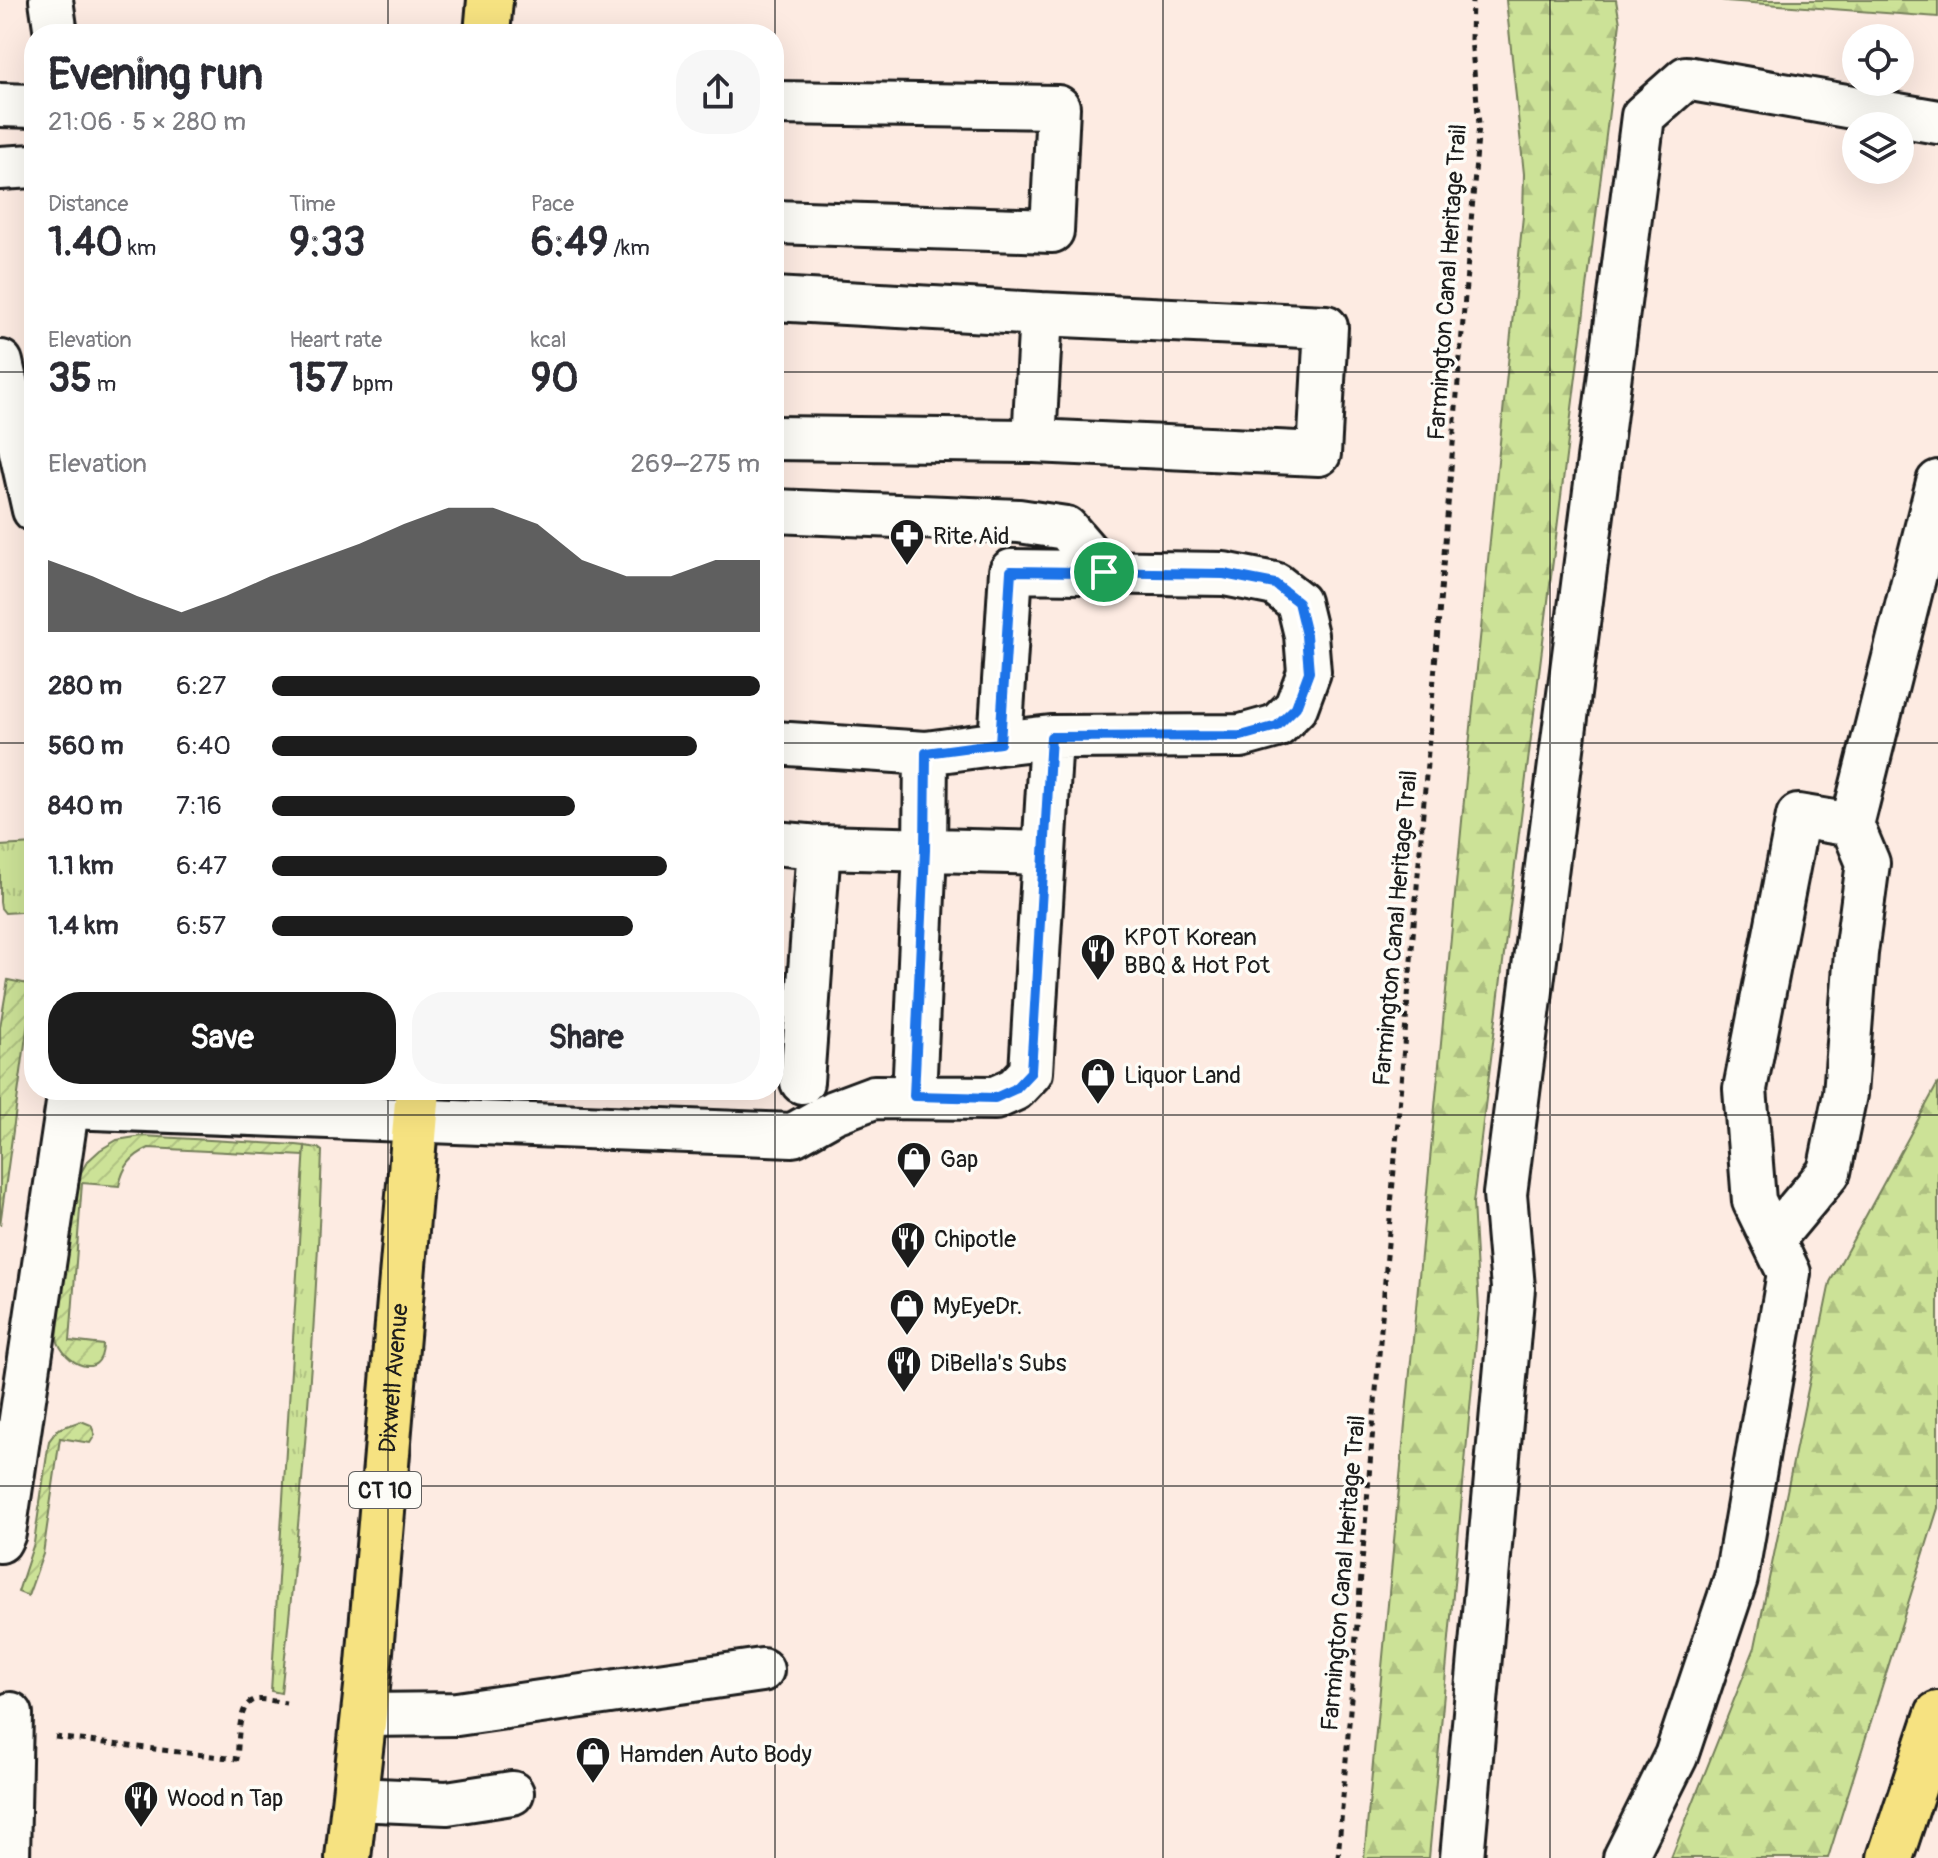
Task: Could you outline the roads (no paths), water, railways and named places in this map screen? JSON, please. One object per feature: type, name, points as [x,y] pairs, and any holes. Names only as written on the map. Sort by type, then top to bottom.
[{"type":"main road","points":[[488,24],[490,0]]},
{"type":"main road","name":"Dixwell Avenue","points":[[348,1858],[364,1715],[417,1106]]},
{"type":"main road","points":[[1890,1858],[1938,1714]]},
{"type":"lane","points":[[51,0],[55,24]]},
{"type":"lane","points":[[1462,1858],[1513,1288],[1505,1194],[1643,116],[1686,78],[1938,122]]},
{"type":"lane","points":[[784,103],[1058,107],[1052,231],[784,222]]},
{"type":"lane","points":[[0,105],[24,106]]},
{"type":"lane","points":[[784,300],[1326,327],[1319,454],[1034,441],[784,438]]},
{"type":"lane","points":[[1034,441],[1041,314]]},
{"type":"lane","points":[[1,362],[24,465]]},
{"type":"lane","points":[[1773,1239],[1829,1172],[1845,1094],[1856,953],[1868,863],[1852,825],[1938,482]]},
{"type":"lane","points":[[784,511],[1019,521],[1066,528],[1104,572]]},
{"type":"lane","points":[[0,523],[24,522]]},
{"type":"lane","points":[[784,744],[926,753],[1051,737],[1241,736],[1277,726],[1296,707],[1309,672],[1306,635],[1298,602],[1275,584],[1224,574],[1011,571],[1000,743]]},
{"type":"lane","points":[[119,1100],[417,1106],[793,1135],[834,1112],[874,1097],[995,1098],[1015,1089],[1031,1072],[1051,737]]},
{"type":"lane","points":[[914,1096],[926,753]]},
{"type":"lane","points":[[1625,1858],[1676,1756],[1736,1578],[1789,1273],[1754,1201],[1745,1089],[1798,816],[1852,825]]},
{"type":"lane","points":[[784,844],[1044,853]]},
{"type":"lane","points":[[819,847],[791,1001],[788,1081],[834,1112]]},
{"type":"lane","points":[[0,1541],[4,1533],[69,1100]]},
{"type":"lane","points":[[364,1715],[457,1714],[762,1670]]},
{"type":"lane","points":[[8,1858],[11,1714]]},
{"type":"lane","points":[[354,1799],[447,1803],[512,1793]]},
{"type":"place","name":"Rite Aid","points":[[907,567]]},
{"type":"place","name":"KPOT Korean BBQ & Hot Pot","points":[[1098,982]]},
{"type":"place","name":"Liquor Land","points":[[1098,1106]]},
{"type":"place","name":"Gap","points":[[914,1190]]},
{"type":"place","name":"Chipotle","points":[[908,1270]]},
{"type":"place","name":"MyEyeDr.","points":[[907,1337]]},
{"type":"place","name":"DiBella's Subs","points":[[904,1394]]},
{"type":"place","name":"Hamden Auto Body","points":[[593,1785]]},
{"type":"place","name":"Wood n Tap","points":[[141,1829]]}]
